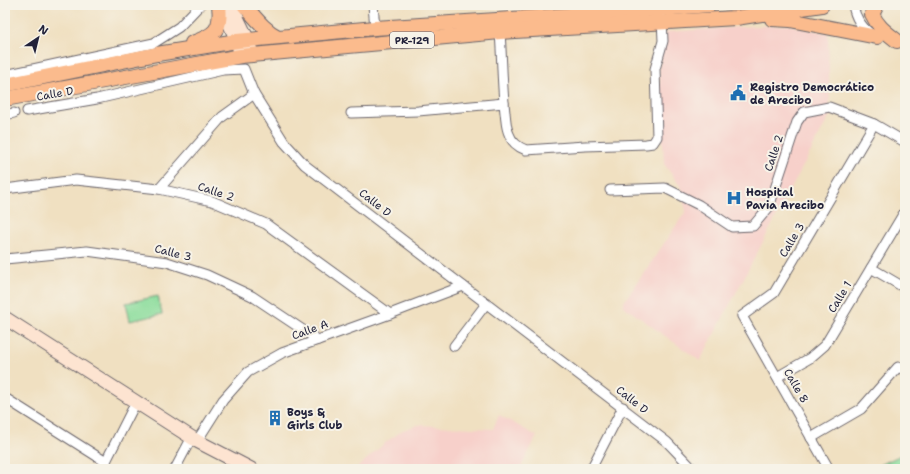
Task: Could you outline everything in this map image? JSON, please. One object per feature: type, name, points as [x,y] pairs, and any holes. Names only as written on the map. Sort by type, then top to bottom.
[{"type":"main road","points":[[157,54],[206,38],[212,34],[217,30],[219,23],[219,5]]},
{"type":"main road","points":[[244,5],[264,27],[278,37]]},
{"type":"main road","name":"PR-129","points":[[5,99],[247,55],[500,32],[709,5]]},
{"type":"main road","name":"PR-129","points":[[5,85],[157,54],[242,40],[375,28],[662,12],[736,18],[822,5]]},
{"type":"main road","points":[[876,5],[872,14],[876,23],[884,31],[901,42]]},
{"type":"main road","points":[[736,18],[790,20],[876,37]]},
{"type":"street","points":[[5,75],[154,43],[179,27],[200,5]]},
{"type":"street","points":[[219,5],[242,40]]},
{"type":"street","points":[[231,5],[247,55]]},
{"type":"street","points":[[373,5],[375,28]]},
{"type":"street","points":[[853,5],[854,14],[867,31],[876,37],[901,42]]},
{"type":"street","points":[[500,32],[504,103],[508,134],[514,143],[519,147],[526,150],[646,144],[653,143],[657,137],[655,70],[663,41],[662,12]]},
{"type":"street","name":"Calle D","points":[[27,111],[97,99],[223,70],[244,69],[254,94],[284,142],[305,165],[623,407],[667,442],[693,469]]},
{"type":"street","points":[[159,189],[222,117],[254,94]]},
{"type":"street","points":[[351,113],[418,111],[504,103]]},
{"type":"street","name":"Calle 2","points":[[610,190],[665,188],[699,205],[732,227],[753,226],[769,207],[797,122],[804,112],[829,107],[874,124],[905,142]]},
{"type":"street","name":"Calle 3","points":[[742,316],[774,293],[874,124]]},
{"type":"street","name":"Calle 2","points":[[5,189],[76,180],[159,189],[212,201],[266,224],[390,314]]},
{"type":"street","name":"Calle 1","points":[[777,377],[810,358],[825,344],[905,211]]},
{"type":"street","name":"Calle 3","points":[[5,259],[87,251],[167,262],[207,275],[252,296],[318,340]]},
{"type":"street","points":[[871,268],[905,288]]},
{"type":"street","name":"Calle A","points":[[175,469],[194,439],[223,400],[248,372],[282,353],[463,286]]},
{"type":"street","points":[[454,346],[486,304]]},
{"type":"street","name":"Calle 8","points":[[742,316],[829,469]]},
{"type":"street","points":[[5,318],[235,465],[251,469]]},
{"type":"street","points":[[811,438],[861,409],[898,367],[905,370]]},
{"type":"street","points":[[5,398],[104,466],[136,402]]},
{"type":"street","points":[[591,469],[623,407]]},
{"type":"shaded area","name":"Hospital Pavia Arecibo","points":[[789,25],[828,33],[830,115],[700,361],[622,305],[686,211],[680,186],[664,164],[659,68],[666,32]]},
{"type":"shaded area","points":[[499,415],[537,436],[520,469],[356,469],[385,443],[403,430],[418,425],[493,429]]},
{"type":"green space","points":[[158,296],[162,314],[130,321],[126,303]]},
{"type":"green space","points":[[905,453],[905,469],[874,469],[878,466]]},
{"type":"place","name":"Registro Democrático de Arecibo","points":[[738,93]]},
{"type":"place","name":"Hospital Pavia Arecibo","points":[[734,198]]},
{"type":"place","name":"Boys & Girls Club","points":[[275,418]]}]
